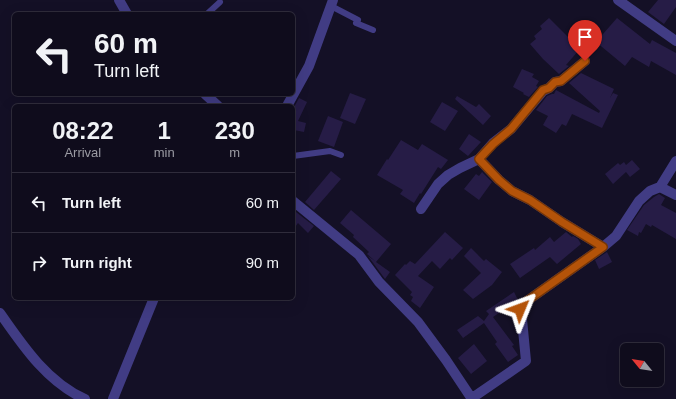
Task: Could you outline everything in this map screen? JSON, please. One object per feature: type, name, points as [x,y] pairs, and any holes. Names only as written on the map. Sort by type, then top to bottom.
[{"type":"street","points":[[119,0],[126,12]]},
{"type":"street","points":[[618,0],[676,41]]},
{"type":"street","points":[[295,91],[309,66],[332,3]]},
{"type":"street","points":[[422,209],[438,184],[448,175],[479,159],[493,144],[511,129],[543,90],[549,88],[555,82],[561,81],[585,61]]},
{"type":"street","points":[[207,96],[216,104]]},
{"type":"street","points":[[479,159],[512,191],[530,200],[603,247]]},
{"type":"street","points":[[295,203],[359,255],[379,282],[418,322],[472,399],[526,361],[520,309],[524,303],[603,247],[616,236],[639,201],[650,192],[660,187],[676,160]]},
{"type":"street","points":[[660,187],[676,196]]},
{"type":"street","points":[[113,399],[153,300]]},
{"type":"street","points":[[0,313],[18,339],[55,381],[85,399]]},
{"type":"lane","points":[[209,12],[220,2]]},
{"type":"lane","points":[[332,3],[358,20],[356,22],[373,30]]},
{"type":"lane","points":[[295,156],[330,151],[341,155]]},
{"type":"building","points":[[658,0],[676,0],[676,7],[664,24],[648,12]]},
{"type":"building","points":[[549,18],[568,37],[573,30],[588,42],[566,65],[569,66],[559,74],[530,44],[536,39],[534,36],[542,29],[540,26]]},
{"type":"building","points":[[617,18],[650,44],[652,40],[676,53],[676,75],[651,61],[649,67],[632,57],[625,66],[596,42]]},
{"type":"building","points":[[522,69],[534,74],[532,77],[539,81],[536,86],[538,87],[529,97],[513,87]]},
{"type":"building","points":[[581,73],[614,89],[610,98],[613,93],[618,95],[602,128],[572,114],[566,126],[562,124],[556,133],[543,125],[548,116],[536,110],[547,96],[554,94],[556,90],[599,113],[600,111],[569,83]]},
{"type":"building","points":[[350,93],[366,99],[355,124],[340,118]]},
{"type":"building","points":[[457,96],[476,107],[479,104],[491,116],[483,125],[455,99]]},
{"type":"building","points":[[299,98],[307,102],[298,121],[306,123],[304,132],[295,130],[295,105]]},
{"type":"building","points":[[442,102],[458,111],[445,131],[430,122]]},
{"type":"building","points":[[328,116],[343,122],[334,147],[318,141]]},
{"type":"building","points":[[469,134],[481,142],[468,156],[459,149]]},
{"type":"building","points":[[401,140],[418,150],[422,144],[448,160],[441,169],[438,167],[414,203],[400,194],[403,190],[377,175]]},
{"type":"building","points":[[632,160],[640,169],[630,177],[626,172],[613,184],[605,174],[618,163],[620,165],[624,162],[626,165]]},
{"type":"building","points":[[331,171],[341,179],[314,210],[305,202]]},
{"type":"building","points":[[482,172],[492,182],[479,200],[464,189],[476,174],[479,176]]},
{"type":"building","points":[[659,194],[665,198],[661,205],[676,213],[676,239],[652,225],[651,227],[646,224],[641,233],[639,232],[638,236],[627,230],[644,205]]},
{"type":"building","points":[[351,210],[391,244],[376,262],[390,272],[385,279],[368,256],[375,261],[367,254],[369,252],[353,237],[354,235],[340,223]]},
{"type":"building","points":[[296,212],[314,226],[308,233],[298,223],[295,227]]},
{"type":"building","points":[[445,232],[463,248],[452,260],[450,258],[440,269],[432,261],[418,276],[434,287],[420,308],[411,301],[413,297],[410,295],[412,292],[395,275],[405,264],[406,265],[410,261],[415,264]]},
{"type":"building","points":[[566,232],[572,237],[573,236],[578,239],[581,244],[557,264],[550,257],[520,278],[510,264],[534,248],[535,250],[550,237],[554,242]]},
{"type":"building","points":[[471,248],[484,261],[486,259],[502,272],[492,285],[473,299],[463,290],[481,273],[464,256]]},
{"type":"building","points":[[607,252],[612,262],[599,269],[595,260]]},
{"type":"building","points":[[514,292],[518,300],[493,317],[514,345],[512,346],[518,355],[508,362],[495,344],[497,342],[484,323],[463,338],[457,330],[478,316],[484,321],[489,314],[486,311]]},
{"type":"building","points":[[474,344],[487,361],[471,374],[458,358]]},
{"type":"route","points":[[520,309],[524,303],[603,247],[530,200],[512,191],[479,159],[493,144],[511,129],[543,90],[549,88],[555,82],[561,81],[585,61]]}]
